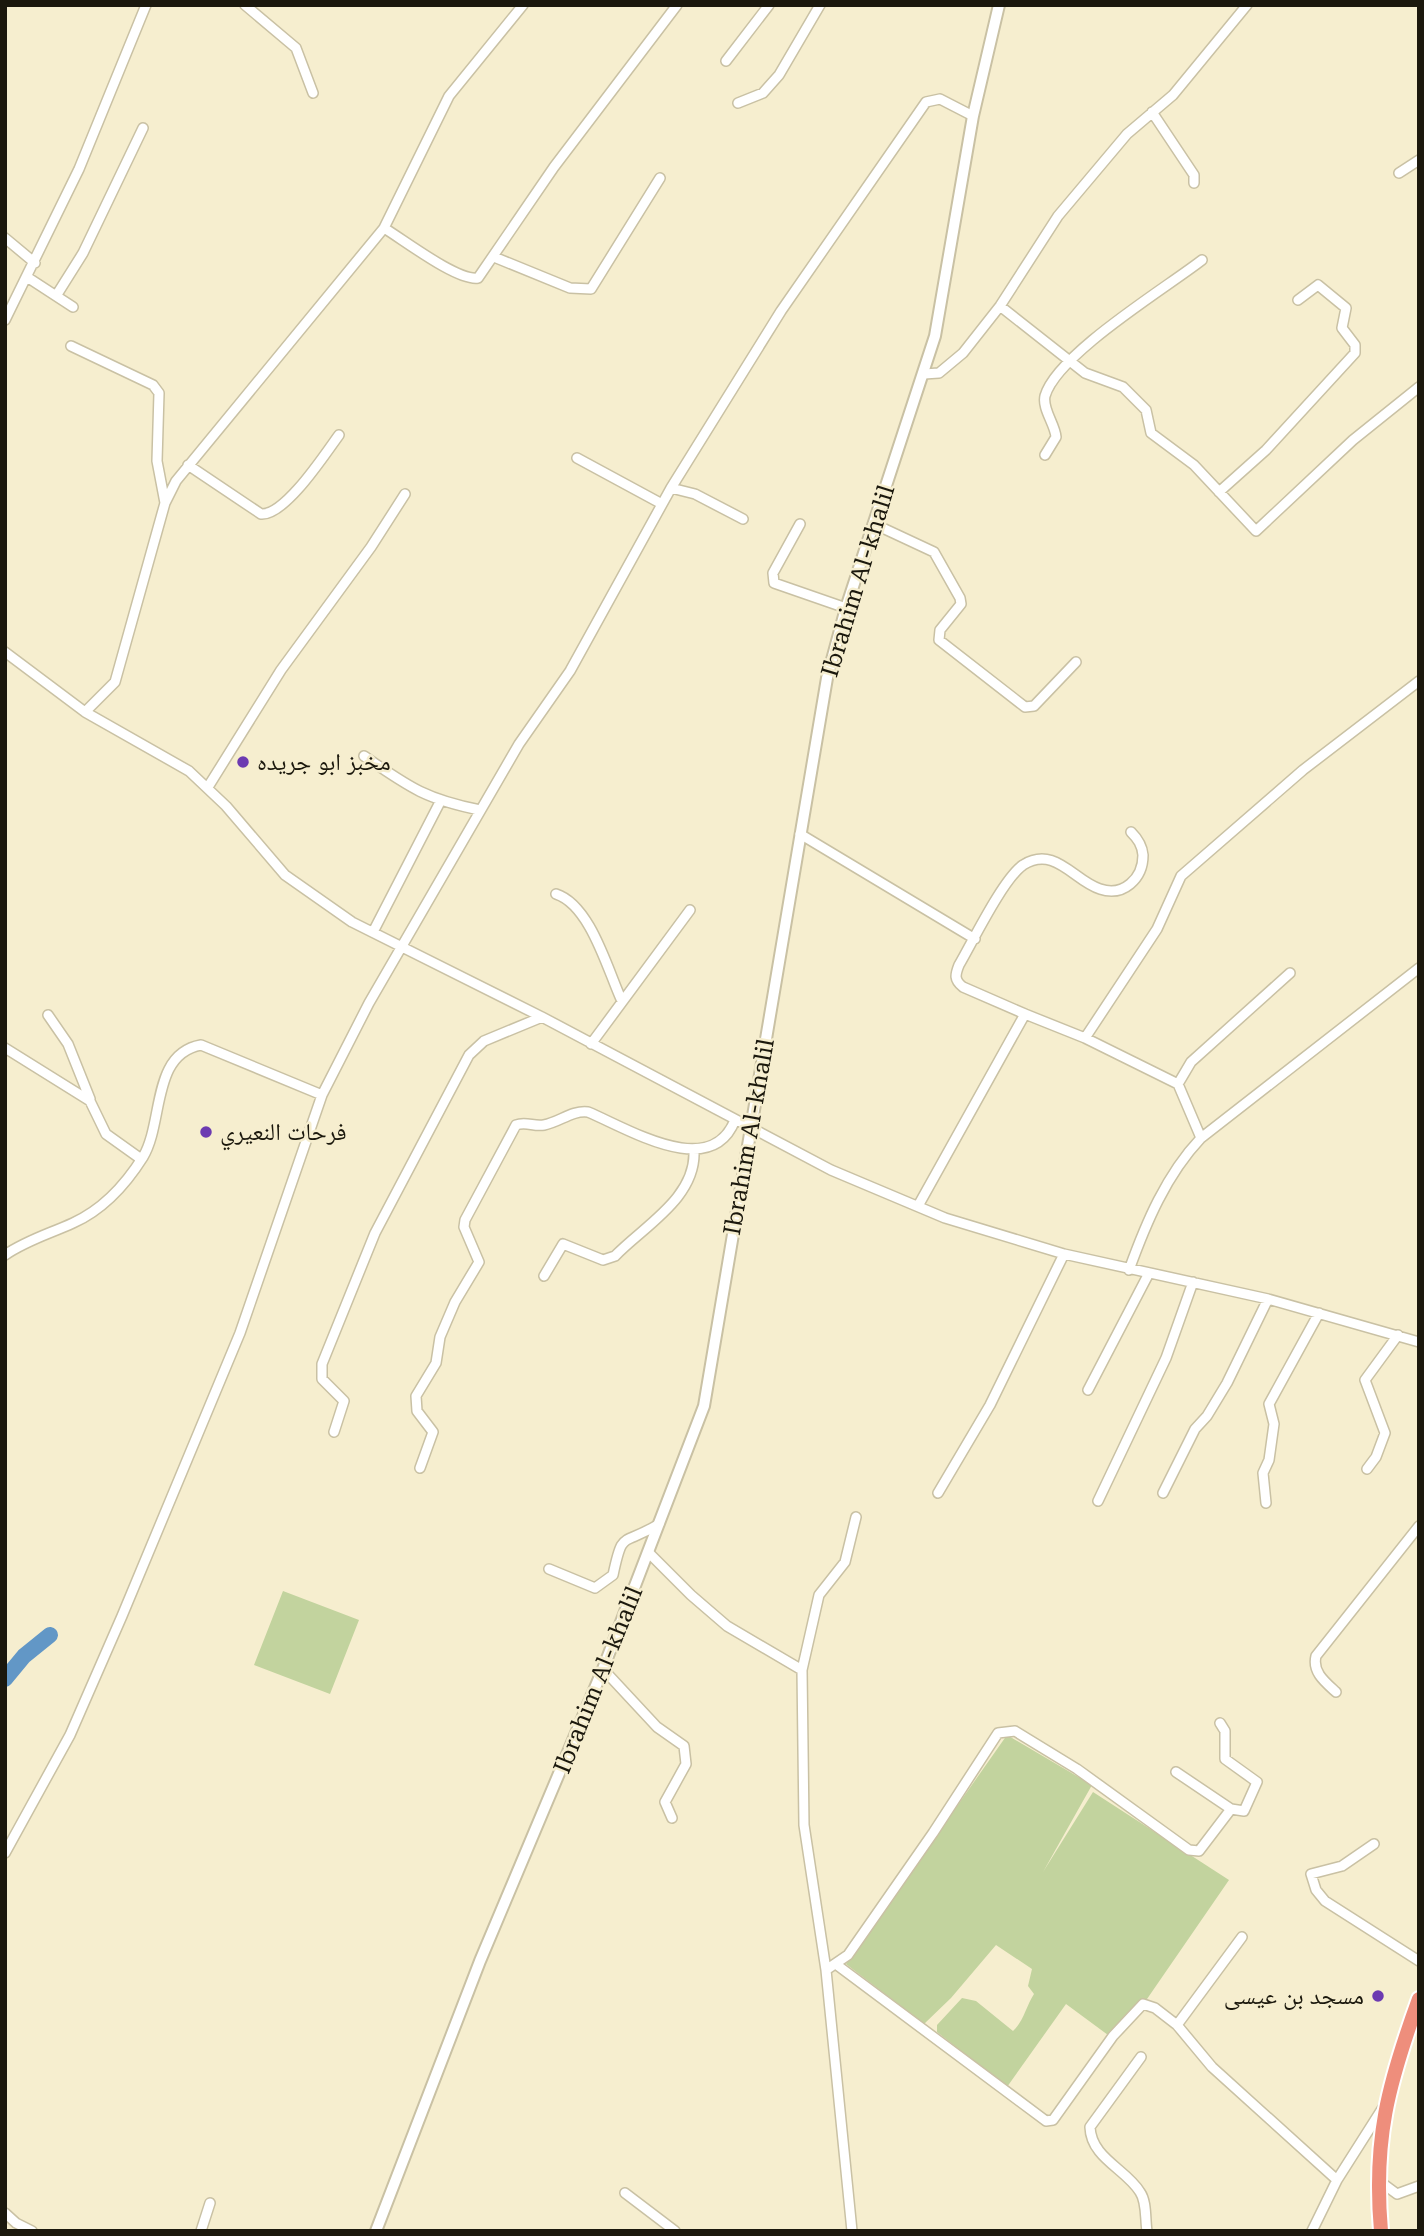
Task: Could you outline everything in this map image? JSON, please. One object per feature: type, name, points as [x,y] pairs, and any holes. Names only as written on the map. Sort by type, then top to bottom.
[{"type":"highway","points":[[1381,2231],[1377,2179],[1385,2104],[1419,1999]]},
{"type":"street","points":[[5,320],[79,169],[146,5]]},
{"type":"street","points":[[244,5],[296,48],[313,93]]},
{"type":"street","points":[[85,712],[115,682],[165,503],[188,465],[384,228],[449,96],[523,5]]},
{"type":"street","points":[[384,228],[471,279],[483,274],[554,167],[677,5]]},
{"type":"street","points":[[726,61],[769,5]]},
{"type":"street","points":[[738,103],[763,93],[779,75],[820,5]]},
{"type":"street","name":"Ibrahim Al-khalil","points":[[376,2231],[480,1961],[661,1524],[696,1433],[710,1385],[732,1234],[753,1130],[772,996],[827,678],[846,608],[935,336],[973,116],[999,5]]},
{"type":"street","points":[[924,374],[939,373],[957,359],[1000,306],[1058,216],[1127,134],[1173,95],[1247,5]]},
{"type":"street","points":[[5,1853],[70,1735],[139,1577],[240,1333],[322,1095],[400,946],[519,744],[570,671],[671,488],[781,311],[926,102],[940,99],[973,116]]},
{"type":"street","points":[[1152,111],[1194,175],[1194,183]]},
{"type":"street","points":[[56,296],[83,253],[143,128]]},
{"type":"street","points":[[1399,173],[1419,160]]},
{"type":"street","points":[[494,257],[570,288],[591,289],[660,178]]},
{"type":"street","points":[[5,238],[35,263]]},
{"type":"street","points":[[1045,455],[1056,437],[1045,400],[1046,394],[1070,362],[1094,340],[1202,260]]},
{"type":"street","points":[[27,277],[73,307]]},
{"type":"street","points":[[1219,492],[1266,450],[1356,354],[1355,345],[1342,328],[1346,308],[1318,285],[1298,300]]},
{"type":"street","points":[[1000,306],[1085,373],[1123,387],[1146,410],[1151,433],[1194,466],[1253,530],[1261,529],[1343,449],[1419,387]]},
{"type":"street","points":[[71,346],[153,385],[159,393],[157,461],[165,503]]},
{"type":"street","points":[[188,465],[261,514],[268,514],[277,510],[295,491],[339,435]]},
{"type":"street","points":[[577,458],[662,504]]},
{"type":"street","points":[[671,488],[695,494],[743,519]]},
{"type":"street","points":[[208,787],[281,670],[371,547],[405,494]]},
{"type":"street","points":[[800,524],[773,573],[774,583],[846,608]]},
{"type":"street","points":[[874,524],[934,552],[960,598],[957,610],[940,630],[939,640],[1025,706],[1034,706],[1076,662]]},
{"type":"street","points":[[5,652],[85,712],[189,771],[208,787],[285,875],[305,892],[373,932],[542,1017],[831,1170],[946,1218],[1063,1254],[1148,1275],[1268,1299],[1419,1342]]},
{"type":"street","points":[[1085,1038],[1157,929],[1181,876],[1304,770],[1419,681]]},
{"type":"street","points":[[364,757],[418,793],[440,802],[480,810]]},
{"type":"street","points":[[373,932],[440,802]]},
{"type":"street","points":[[1131,832],[1140,841],[1143,857],[1138,877],[1130,886],[1111,891],[1098,889],[1050,859],[1038,859],[1018,870],[1001,893],[955,974],[957,982],[1085,1038],[1178,1084],[1201,1139]]},
{"type":"street","points":[[800,834],[975,939]]},
{"type":"street","points":[[556,894],[575,905],[587,922],[621,999]]},
{"type":"street","points":[[591,1044],[621,999],[690,910]]},
{"type":"street","points":[[1129,1270],[1166,1184],[1201,1139],[1419,968]]},
{"type":"street","points":[[1178,1084],[1191,1062],[1290,973]]},
{"type":"street","points":[[918,1206],[1026,1014]]},
{"type":"street","points":[[48,1015],[68,1044],[106,1134],[141,1159]]},
{"type":"street","points":[[334,1432],[344,1401],[322,1379],[322,1364],[375,1233],[401,1179],[475,1047],[542,1017]]},
{"type":"street","points":[[5,1255],[30,1239],[74,1223],[100,1207],[141,1159],[154,1127],[159,1097],[173,1059],[186,1048],[201,1045],[322,1095]]},
{"type":"street","points":[[5,1048],[90,1101]]},
{"type":"street","points":[[420,1468],[433,1432],[417,1411],[416,1396],[436,1363],[440,1337],[455,1302],[480,1262],[464,1227],[465,1220],[516,1125],[522,1122],[541,1126],[579,1111],[588,1112],[653,1139],[694,1152],[714,1145],[727,1136],[736,1120]]},
{"type":"street","points":[[544,1276],[564,1244],[603,1261],[615,1256],[674,1203],[695,1166],[694,1152]]},
{"type":"street","points":[[938,1493],[990,1405],[1063,1254]]},
{"type":"street","points":[[1088,1390],[1148,1275]]},
{"type":"street","points":[[1098,1501],[1166,1358],[1193,1283]]},
{"type":"street","points":[[1163,1493],[1195,1429],[1207,1416],[1227,1382],[1268,1299]]},
{"type":"street","points":[[1266,1503],[1263,1473],[1269,1460],[1273,1424],[1269,1404],[1319,1312]]},
{"type":"street","points":[[1367,1469],[1376,1457],[1385,1433],[1365,1380],[1398,1335]]},
{"type":"street","points":[[851,2230],[826,1970],[804,1825],[802,1670],[816,1604],[845,1562],[856,1517]]},
{"type":"street","points":[[549,1569],[594,1588],[613,1575],[615,1554],[622,1541],[661,1524]]},
{"type":"street","points":[[1336,1692],[1318,1673],[1314,1664],[1316,1656],[1419,1526]]},
{"type":"street","points":[[649,1553],[727,1626],[802,1670]]},
{"type":"street","points":[[603,1669],[657,1727],[684,1746],[686,1764],[665,1802],[672,1818]]},
{"type":"street","points":[[1176,1772],[1231,1809],[1244,1811],[1256,1782],[1225,1759],[1225,1731],[1220,1723]]},
{"type":"street","points":[[826,1970],[837,1965],[871,1922],[933,1833],[994,1737],[1001,1731],[1015,1731],[1077,1769],[1194,1851],[1204,1847],[1231,1809]]},
{"type":"street","points":[[1374,1844],[1342,1866],[1311,1874],[1316,1889],[1325,1901],[1419,1961]]},
{"type":"street","points":[[1177,2025],[1242,1937]]},
{"type":"street","points":[[837,1965],[1046,2121],[1053,2120],[1113,2036],[1143,2004],[1155,2008],[1177,2025],[1212,2067],[1337,2180]]},
{"type":"street","points":[[1141,2057],[1090,2127],[1096,2146],[1143,2195],[1147,2231]]},
{"type":"street","points":[[1312,2231],[1337,2180],[1385,2104]]},
{"type":"street","points":[[1377,2179],[1397,2194],[1419,2186]]},
{"type":"street","points":[[625,2193],[675,2231]]},
{"type":"street","points":[[201,2231],[210,2203]]},
{"type":"street","points":[[5,2213],[16,2223],[32,2231]]},
{"type":"green space","points":[[283,1591],[359,1620],[330,1694],[254,1665]]},
{"type":"green space","points":[[1007,1735],[1092,1785],[1043,1872],[1093,1792],[1229,1880],[1147,1999],[1108,2035],[1066,2004],[1007,2087],[937,2032],[937,2025],[962,1998],[976,2001],[1013,2031],[1020,2023],[1034,1994],[1028,1986],[1032,1969],[996,1945],[951,1998],[924,2024],[846,1964]]},
{"type":"waterway","points":[[5,1679],[24,1656],[50,1635]]},
{"type":"place","name":"مخبز ابو جريده","points":[[243,762]]},
{"type":"place","name":"فرحات النعيري","points":[[206,1132]]},
{"type":"place","name":"مسجد بن عيسى","points":[[1378,1996]]}]
